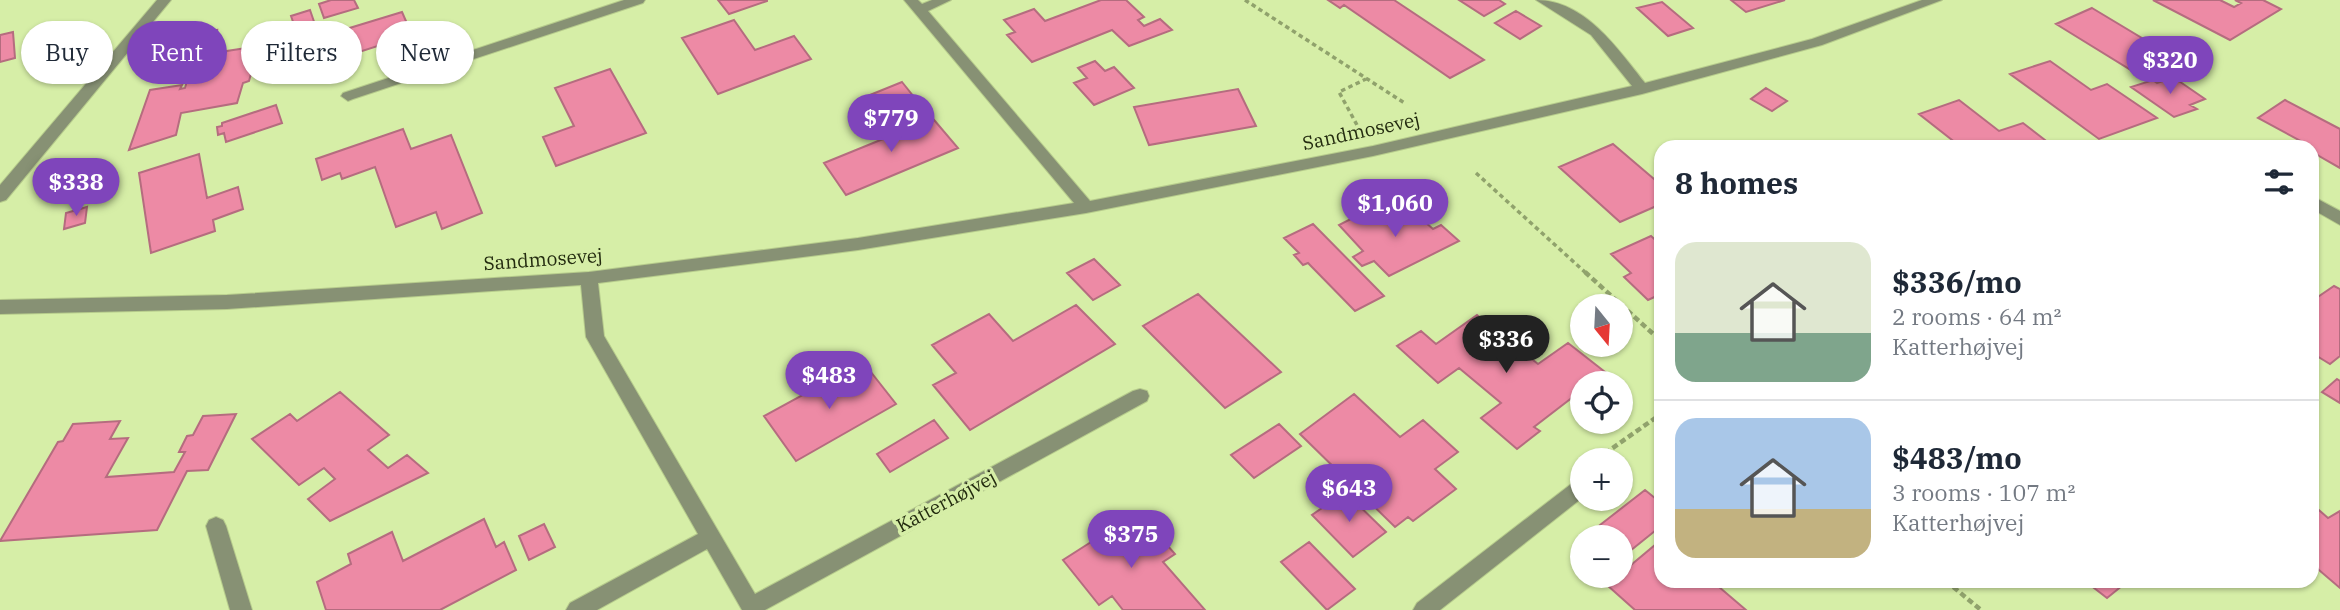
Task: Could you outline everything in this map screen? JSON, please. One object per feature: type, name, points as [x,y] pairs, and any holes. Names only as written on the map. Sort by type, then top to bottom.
[{"type":"street","points":[[0,196],[164,0]]},
{"type":"street","points":[[348,96],[638,0]]},
{"type":"street","points":[[915,5],[944,0]]},
{"type":"street","points":[[1543,0],[1596,32],[1642,89]]},
{"type":"street","name":"Sandmosevej","points":[[0,307],[228,302],[589,278],[842,246],[1086,207],[1373,151],[1642,89],[1817,42],[1935,0]]},
{"type":"street","points":[[915,5],[1086,207]]},
{"type":"street","points":[[2319,206],[2340,219]]},
{"type":"street","name":"Katterhøjvej","points":[[589,278],[590,309],[595,337],[752,608],[1140,396]]},
{"type":"street","points":[[1424,610],[1570,496]]},
{"type":"street","points":[[216,526],[241,610]]},
{"type":"street","points":[[577,610],[710,537]]},
{"type":"path","points":[[1245,0],[1406,104]]},
{"type":"path","points":[[1367,79],[1339,92],[1373,151]]},
{"type":"path","points":[[1476,173],[1654,335]]},
{"type":"path","points":[[1614,448],[1654,419]]},
{"type":"path","points":[[1955,588],[1982,610]]},
{"type":"building","points":[[331,0],[354,0],[358,8],[324,18],[319,4]]},
{"type":"building","points":[[718,0],[767,0],[767,1],[729,14]]},
{"type":"building","points":[[1101,0],[1126,0],[1144,17],[1138,20],[1144,26],[1160,19],[1172,30],[1129,46],[1112,30],[1032,62],[1007,35],[1015,32],[1004,20],[1034,9],[1045,21]]},
{"type":"building","points":[[1328,0],[1394,0],[1484,60],[1450,78],[1344,5],[1340,8]]},
{"type":"building","points":[[1459,0],[1499,0],[1505,4],[1484,16]]},
{"type":"building","points":[[1731,0],[1785,0],[1746,12]]},
{"type":"building","points":[[2153,0],[2220,0],[2234,7],[2241,3],[2235,0],[2263,0],[2281,9],[2230,40]]},
{"type":"building","points":[[1662,2],[1693,28],[1668,36],[1637,8]]},
{"type":"building","points":[[2092,8],[2175,58],[2139,75],[2056,24]]},
{"type":"building","points":[[310,10],[314,21],[293,21],[291,16]]},
{"type":"building","points":[[1516,11],[1541,26],[1520,39],[1495,23]]},
{"type":"building","points":[[402,12],[406,21],[376,21],[376,47],[362,51],[362,24]]},
{"type":"building","points":[[734,20],[755,50],[794,36],[811,59],[718,94],[682,38]]},
{"type":"building","points":[[13,32],[15,58],[0,62],[0,35]]},
{"type":"building","points":[[241,49],[243,84],[237,103],[181,113],[176,135],[129,150],[150,90],[182,85],[180,89],[185,88],[186,84],[227,84],[227,51]]},
{"type":"building","points":[[1095,61],[1105,71],[1114,67],[1134,88],[1094,105],[1074,83],[1087,78],[1078,68]]},
{"type":"building","points":[[2050,61],[2091,90],[2107,84],[2157,118],[2099,139],[2010,74]]},
{"type":"building","points":[[610,69],[646,133],[556,166],[543,137],[574,126],[555,88]]},
{"type":"building","points":[[2173,77],[2205,99],[2190,105],[2197,109],[2174,117],[2131,87],[2153,80],[2157,83]]},
{"type":"building","points":[[902,82],[914,97],[871,113],[860,99]]},
{"type":"building","points":[[1766,88],[1787,101],[1772,111],[1751,99]]},
{"type":"building","points":[[1238,89],[1256,126],[1149,145],[1134,107]]},
{"type":"building","points":[[1959,100],[1999,131],[2023,123],[2045,140],[1952,140],[1919,114]]},
{"type":"building","points":[[2285,100],[2340,129],[2340,168],[2319,156],[2319,140],[2299,140],[2258,118]]},
{"type":"building","points":[[276,105],[282,123],[226,142],[224,133],[218,135],[217,127],[222,126],[222,123]]},
{"type":"building","points":[[929,114],[958,148],[846,195],[824,163],[883,139],[879,134]]},
{"type":"building","points":[[403,129],[411,149],[451,135],[482,213],[442,229],[436,212],[396,227],[375,167],[342,179],[340,173],[322,180],[316,159]]},
{"type":"building","points":[[1613,144],[1654,179],[1654,207],[1620,222],[1559,167]]},
{"type":"building","points":[[199,154],[207,198],[238,187],[243,209],[213,220],[215,231],[151,253],[139,173]]},
{"type":"building","points":[[1376,206],[1388,217],[1408,207],[1433,229],[1441,225],[1459,241],[1389,276],[1374,261],[1362,266],[1353,257],[1363,251],[1339,225]]},
{"type":"building","points":[[87,207],[85,223],[64,229],[66,213]]},
{"type":"building","points":[[1313,224],[1384,296],[1355,311],[1308,263],[1303,265],[1294,255],[1299,253],[1284,238]]},
{"type":"building","points":[[1651,236],[1654,239],[1654,297],[1648,300],[1624,277],[1631,273],[1611,254]]},
{"type":"building","points":[[1094,259],[1120,285],[1093,300],[1067,273]]},
{"type":"building","points":[[2334,286],[2340,289],[2340,356],[2330,364],[2319,357],[2319,296]]},
{"type":"building","points":[[1198,294],[1281,372],[1225,408],[1143,326]]},
{"type":"building","points":[[1076,305],[1115,344],[970,430],[933,385],[956,373],[932,345],[989,314],[1013,341]]},
{"type":"building","points":[[1477,315],[1538,364],[1568,343],[1570,357],[1586,357],[1604,371],[1570,371],[1570,399],[1534,427],[1540,431],[1517,449],[1481,418],[1501,403],[1459,368],[1438,383],[1397,346],[1421,331],[1436,344]]},
{"type":"building","points":[[863,362],[896,404],[796,461],[764,416]]},
{"type":"building","points":[[2337,379],[2340,381],[2340,403],[2322,392]]},
{"type":"building","points":[[340,392],[389,435],[368,450],[388,468],[407,455],[428,473],[330,521],[308,499],[335,479],[324,468],[299,485],[252,439],[290,414],[297,421]]},
{"type":"building","points":[[1354,394],[1400,437],[1423,420],[1458,452],[1435,469],[1456,489],[1413,521],[1408,517],[1395,527],[1300,434]]},
{"type":"building","points":[[236,414],[208,470],[187,471],[157,530],[0,541],[58,442],[63,441],[73,424],[120,421],[110,439],[128,438],[106,477],[174,472],[185,452],[179,452],[187,436],[193,435],[203,416]]},
{"type":"building","points":[[934,420],[948,438],[890,472],[877,454]]},
{"type":"building","points":[[1279,424],[1301,446],[1254,478],[1231,455]]},
{"type":"building","points":[[1645,490],[1654,497],[1654,532],[1633,549],[1633,525],[1600,525],[1618,511],[1633,511],[1633,499]]},
{"type":"building","points":[[1345,492],[1386,532],[1353,557],[1312,515]]},
{"type":"building","points":[[2319,510],[2328,518],[2340,511],[2340,588],[2319,570]]},
{"type":"building","points":[[1138,512],[1175,554],[1163,562],[1205,610],[1123,610],[1112,596],[1099,605],[1063,560]]},
{"type":"building","points":[[484,519],[496,547],[504,542],[516,570],[440,610],[326,610],[317,582],[351,564],[348,554],[392,532],[403,561]]},
{"type":"building","points":[[544,524],[555,547],[529,560],[519,536]]},
{"type":"building","points":[[1309,542],[1355,589],[1327,610],[1281,562]]},
{"type":"building","points":[[1654,546],[1654,588],[1720,588],[1746,610],[1635,610],[1610,588],[1633,588],[1633,563]]},
{"type":"building","points":[[2094,588],[2119,588],[2107,598]]}]
